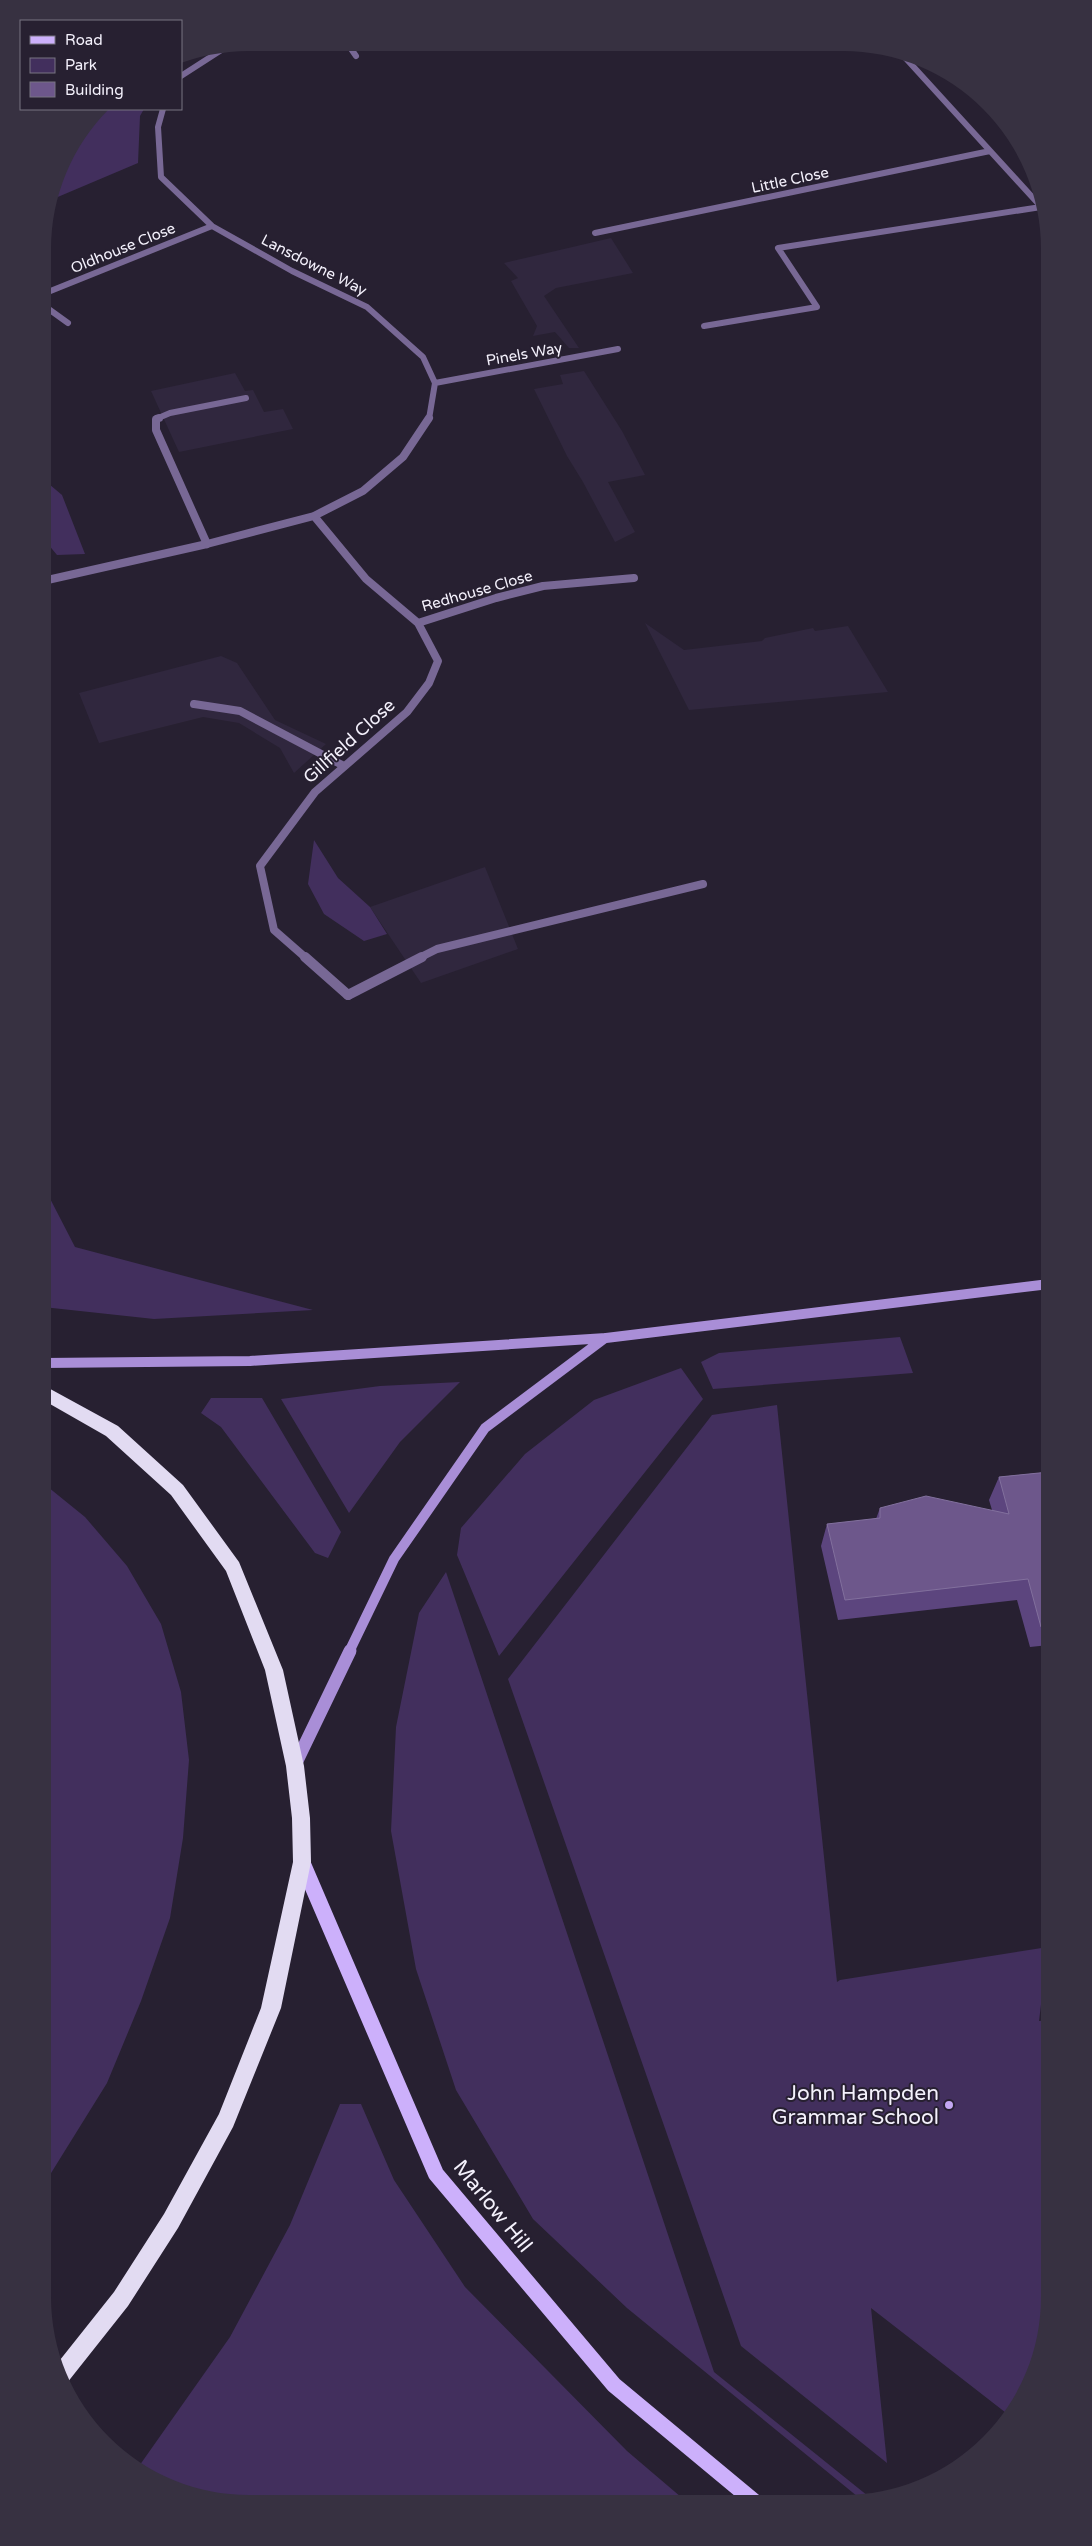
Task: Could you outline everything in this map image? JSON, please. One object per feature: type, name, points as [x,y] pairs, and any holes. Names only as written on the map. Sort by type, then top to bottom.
[{"type":"highway","points":[[51,1397],[112,1431],[176,1490],[233,1567],[274,1670],[295,1766],[301,1818],[302,1862],[271,2008],[226,2120],[171,2221],[121,2298],[65,2370]]},
{"type":"main road","name":"Marlow Hill","points":[[302,1862],[436,2174],[614,2385],[746,2495]]},
{"type":"street","points":[[353,51],[356,56]]},
{"type":"street","points":[[182,75],[214,54]]},
{"type":"street","points":[[910,63],[1034,200]]},
{"type":"street","name":"Lansdowne Way","points":[[163,110],[158,127],[161,177],[212,226],[292,271],[367,307],[424,357],[435,382]]},
{"type":"street","name":"Little Close","points":[[595,233],[990,151]]},
{"type":"street","points":[[704,326],[817,307],[778,248],[1037,210]]},
{"type":"street","name":"Oldhouse Close","points":[[51,291],[212,226]]},
{"type":"street","points":[[51,311],[68,323]]},
{"type":"street","name":"Pinels Way","points":[[435,382],[618,349]]},
{"type":"street","points":[[51,579],[207,544],[314,516],[363,491],[403,457],[429,420],[435,382]]},
{"type":"street","points":[[207,544],[156,430],[156,419],[170,412],[246,398]]},
{"type":"street","name":"Gillfield Close","points":[[314,516],[366,579],[418,623],[438,661],[429,683],[407,712],[315,792],[260,866],[274,930],[348,995],[437,949],[703,884]]},
{"type":"street","name":"Redhouse Close","points":[[418,623],[496,598],[543,586],[634,578]]},
{"type":"street","points":[[194,704],[240,710],[344,766]]},
{"type":"street","points":[[51,1363],[250,1361],[606,1338],[1041,1285]]},
{"type":"street","points":[[295,1766],[394,1559],[485,1428],[606,1338]]},
{"type":"shaded area","points":[[611,238],[633,273],[556,288],[544,296],[579,348],[569,348],[555,332],[533,336],[537,326],[511,281],[518,278],[504,263]]},
{"type":"shaded area","points":[[584,371],[622,431],[645,475],[608,482],[635,532],[615,542],[567,456],[534,389],[563,384],[560,375]]},
{"type":"shaded area","points":[[235,373],[245,391],[253,390],[264,412],[283,409],[293,429],[179,452],[151,391]]},
{"type":"shaded area","points":[[645,623],[684,650],[762,641],[765,638],[813,628],[815,631],[848,626],[888,692],[689,710]]},
{"type":"shaded area","points":[[221,656],[237,663],[275,720],[326,744],[294,773],[280,748],[239,723],[203,717],[99,743],[79,693]]},
{"type":"shaded area","points":[[485,867],[518,949],[421,983],[370,907]]},
{"type":"green space","points":[[108,110],[143,110],[140,116],[138,163],[58,197],[66,173],[78,150]]},
{"type":"green space","points":[[51,486],[62,495],[85,554],[57,555],[51,548]]},
{"type":"green space","points":[[314,840],[338,878],[370,907],[387,934],[364,941],[324,914],[308,884]]},
{"type":"green space","points":[[51,1200],[75,1247],[313,1310],[154,1319],[51,1308]]},
{"type":"green space","points":[[900,1337],[913,1373],[713,1389],[701,1362],[719,1353]]},
{"type":"green space","points":[[681,1368],[703,1399],[499,1656],[457,1555],[461,1528],[525,1454],[594,1400]]},
{"type":"green space","points":[[460,1382],[400,1442],[349,1513],[281,1399],[380,1386]]},
{"type":"green space","points":[[211,1398],[262,1398],[341,1532],[328,1558],[315,1553],[221,1427],[201,1413]]},
{"type":"green space","points":[[777,1405],[837,1982],[1041,1948],[1041,2005],[1039,2021],[1041,2021],[1041,2297],[1039,2323],[1034,2348],[1026,2373],[1004,2411],[871,2308],[887,2463],[741,2346],[508,1679],[712,1415]]},
{"type":"green space","points":[[51,1489],[85,1517],[127,1566],[161,1624],[181,1692],[189,1760],[183,1838],[170,1918],[141,2001],[107,2083],[51,2173]]},
{"type":"green space","points":[[446,1572],[714,2372],[865,2493],[855,2494],[627,2308],[533,2219],[456,2090],[416,1969],[391,1831],[396,1727],[419,1613]]},
{"type":"green space","points":[[340,2104],[361,2104],[394,2180],[465,2287],[627,2451],[679,2495],[249,2495],[223,2493],[198,2488],[173,2480],[142,2463],[230,2337],[290,2225]]},
{"type":"building","points":[[1041,1473],[1041,1627],[1028,1579],[845,1600],[827,1524],[880,1518],[880,1508],[926,1496],[1009,1514],[999,1477]]},
{"type":"place","name":"John Hampden Grammar School","points":[[949,2105]]}]
